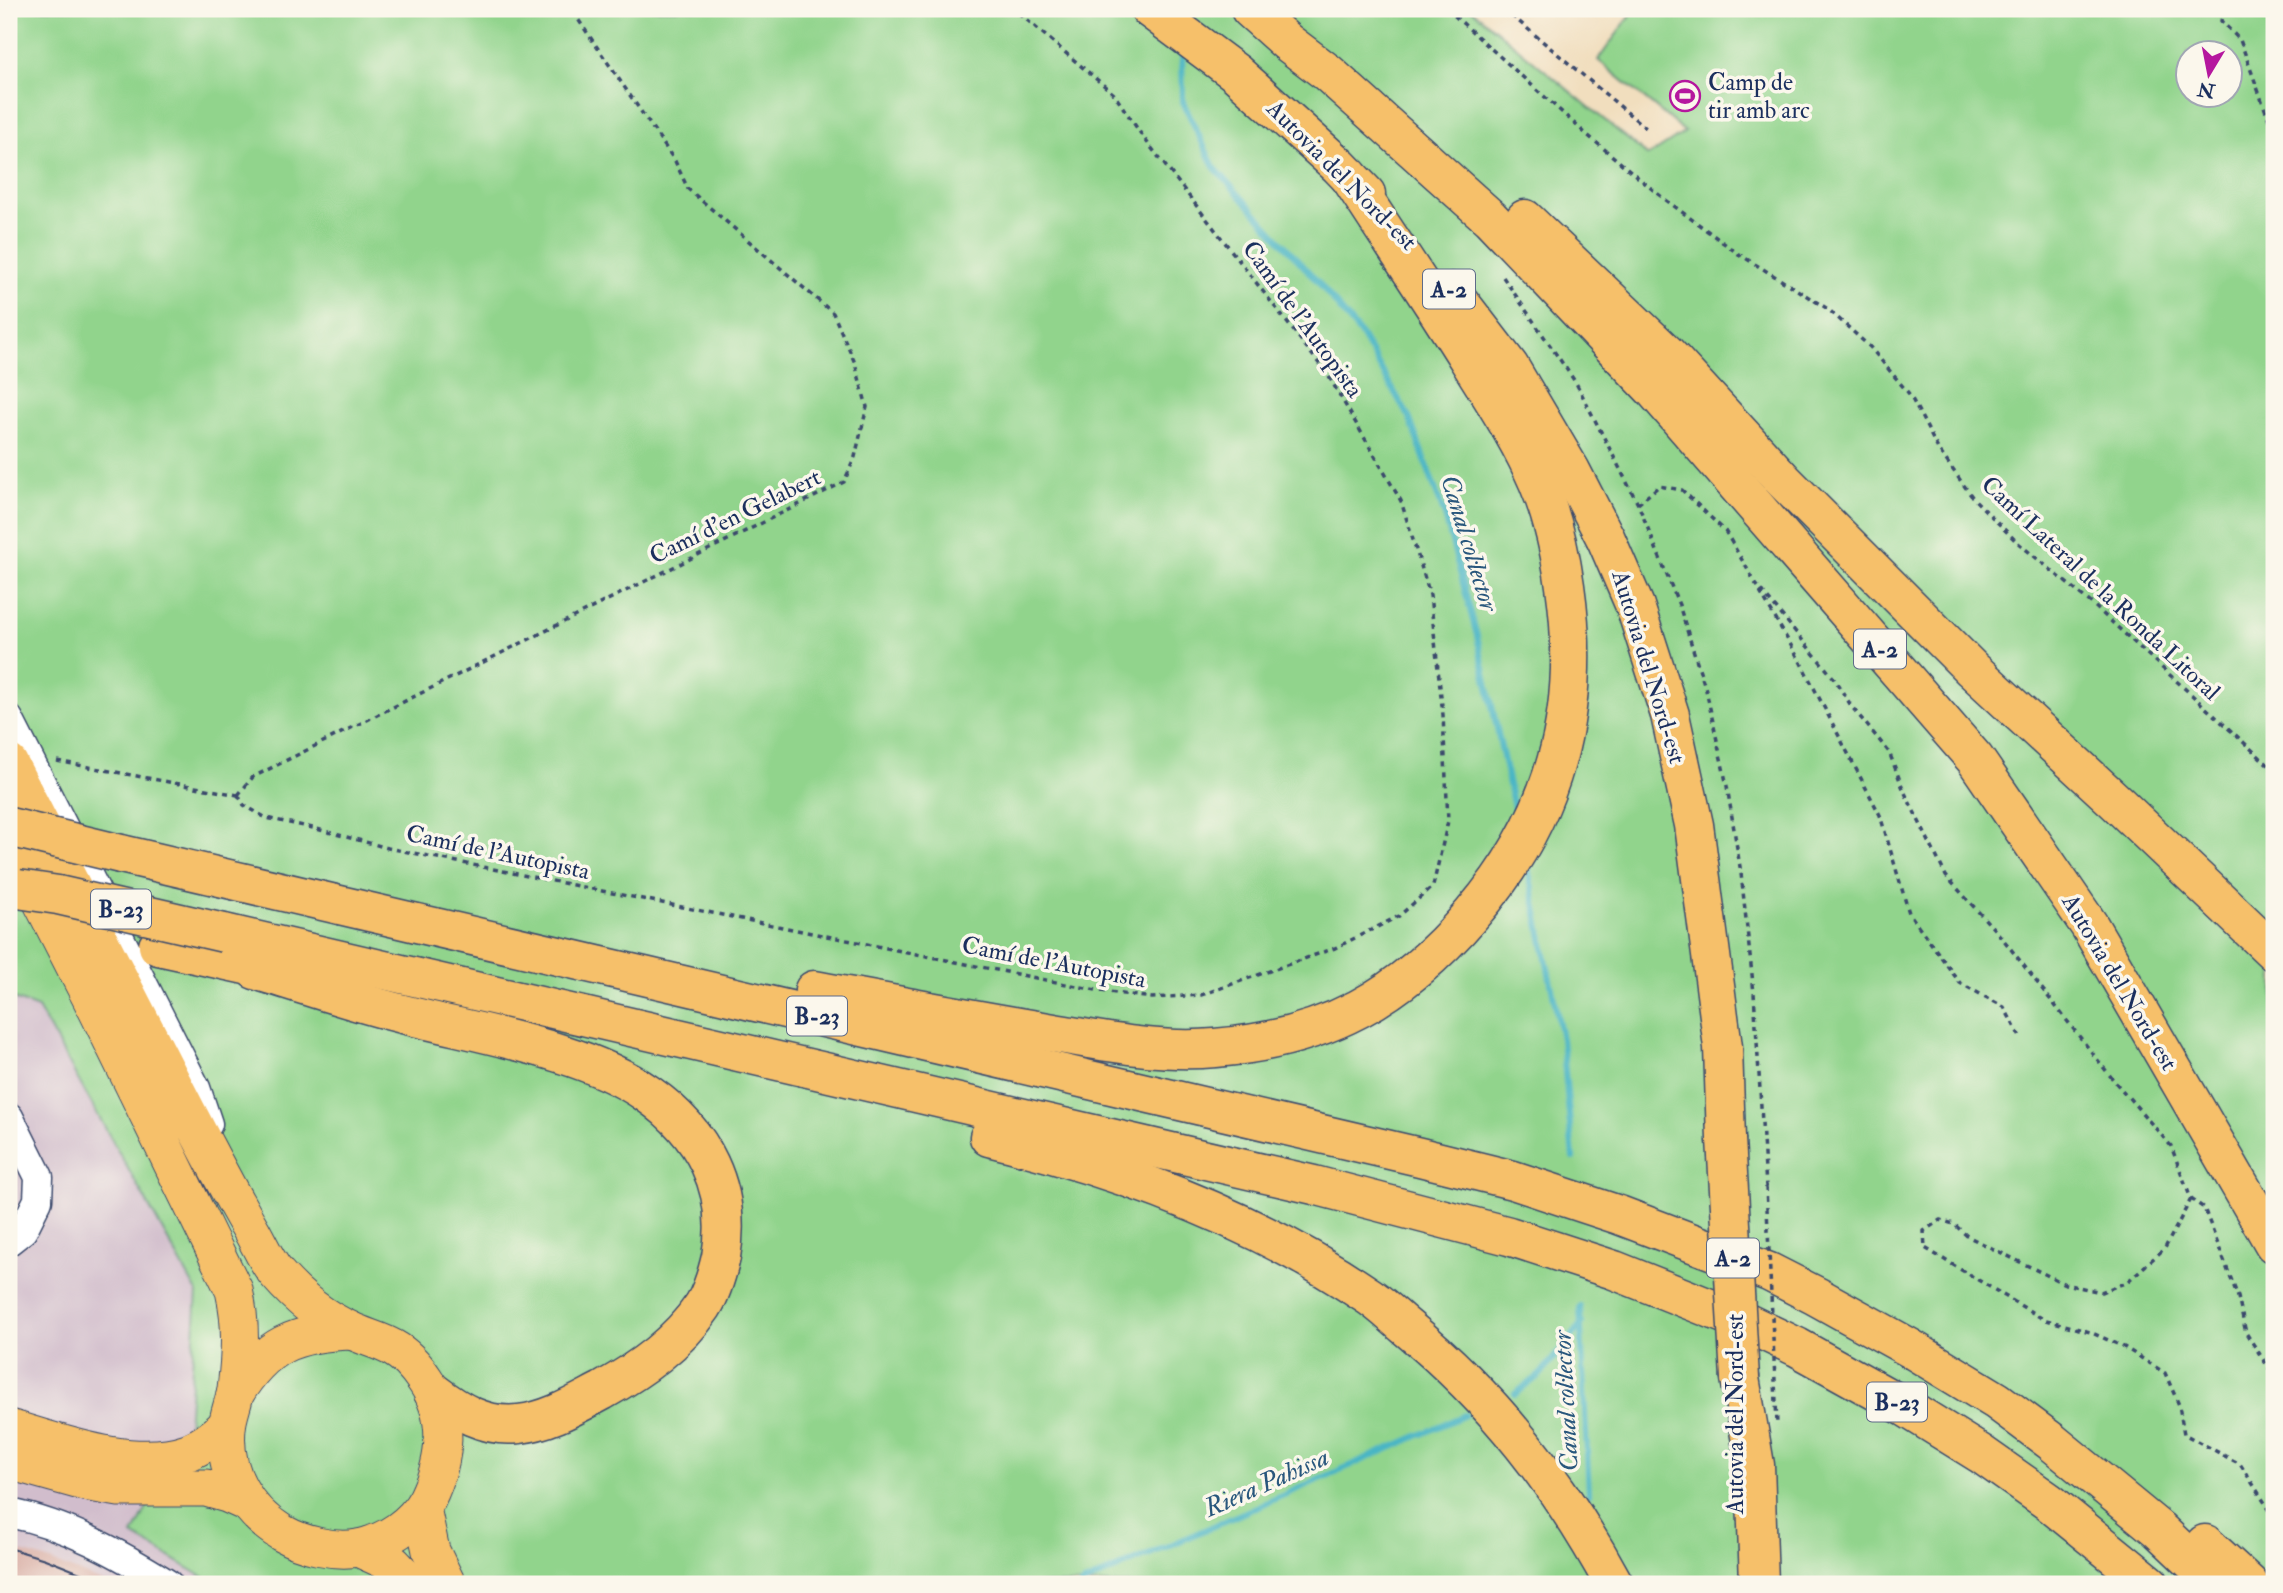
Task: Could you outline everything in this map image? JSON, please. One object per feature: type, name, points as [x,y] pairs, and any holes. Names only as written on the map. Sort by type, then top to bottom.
[{"type":"highway","name":"Autovia del Nord-est","points":[[1150,9],[1236,73],[1349,176],[1430,264],[1509,366],[1571,471],[1606,539],[1635,606],[1670,715],[1694,825],[1723,1047],[1740,1378],[1732,1459],[1738,1584]]},
{"type":"highway","name":"Autovia del Nord-est","points":[[1250,9],[1291,28],[1337,81],[1490,218],[1656,392],[1975,758],[2089,925],[2274,1244]]},
{"type":"highway","points":[[1291,28],[1500,196],[1666,353],[1784,481],[1972,669],[2274,953]]},
{"type":"highway","points":[[586,963],[773,983],[1133,1046],[1188,1050],[1279,1038],[1336,1020],[1393,990],[1441,949],[1492,891],[1517,855],[1531,830],[1550,783],[1564,733],[1570,675],[1567,598],[1552,521],[1538,483],[1503,414],[1349,176]]},
{"type":"highway","name":"B-23","points":[[9,827],[1235,1113],[1513,1181],[1619,1215],[1769,1272],[1910,1348],[1997,1401],[2052,1442],[2158,1529],[2216,1584]]},
{"type":"highway","name":"B-23","points":[[12,897],[58,895],[225,947],[1314,1185],[1508,1236],[1614,1270],[1747,1323],[1797,1347],[1907,1408],[1981,1454],[2049,1502],[2150,1584]]},
{"type":"highway","points":[[12,897],[158,946],[225,947],[386,994],[1040,1149],[1106,1169],[1229,1219],[1325,1268],[1366,1294],[1425,1342],[1474,1388],[1505,1421],[1561,1497],[1594,1547],[1614,1584]]},
{"type":"highway","points":[[225,947],[383,1009],[546,1050],[609,1072],[645,1091],[664,1105],[684,1123],[707,1158],[719,1185],[724,1211],[719,1265],[704,1305],[660,1354],[617,1383],[582,1402],[543,1419],[518,1425],[474,1418],[433,1392]]},
{"type":"highway","name":"A-2","points":[[1740,1378],[1755,1465],[1759,1584]]},
{"type":"highway","points":[[1997,1401],[2058,1431],[2125,1473],[2249,1584]]},
{"type":"main road","points":[[9,838],[97,1010],[234,1290],[240,1323],[226,1446],[237,1485],[247,1503],[267,1524],[292,1539],[341,1549],[379,1542],[398,1531],[422,1508],[439,1472],[443,1452],[442,1421],[433,1392],[417,1368],[396,1349],[351,1331],[321,1314],[294,1292],[275,1271],[218,1171],[128,1000],[18,759]]},
{"type":"main road","points":[[9,1428],[93,1452],[121,1456],[153,1457],[187,1452],[216,1436],[257,1363],[275,1348],[296,1338],[319,1332],[351,1331]]},
{"type":"main road","points":[[9,1461],[84,1482],[119,1488],[206,1488],[228,1493],[247,1503]]},
{"type":"main road","points":[[422,1508],[431,1550],[447,1584]]},
{"type":"main road","points":[[358,1548],[393,1564],[412,1584]]},
{"type":"street","points":[[9,719],[18,759]]},
{"type":"street","points":[[9,1241],[23,1230],[38,1200],[40,1177],[10,1122]]},
{"type":"street","points":[[9,1513],[62,1529],[113,1552],[168,1584]]},
{"type":"path","name":"Camí d'en Gelabert","points":[[237,794],[253,777],[844,482],[855,457],[867,407],[855,363],[833,313],[688,188],[676,161],[571,9]]},
{"type":"path","name":"Camí de l'Autopista","points":[[237,794],[244,805],[266,818],[388,848],[1101,991],[1152,998],[1201,995],[1335,948],[1399,916],[1433,886],[1448,821],[1443,715],[1430,595],[1401,501],[1328,375],[1143,137],[1114,94],[1014,9]]},
{"type":"path","name":"Camí Lateral de la Ronda Litoral","points":[[1447,9],[1585,133],[1658,194],[1737,253],[1828,309],[1870,347],[1910,395],[1938,449],[1973,498],[2017,542],[2091,603],[2274,770]]},
{"type":"path","points":[[1504,9],[1647,129]]},
{"type":"path","points":[[2223,9],[2221,21],[2240,40],[2274,134]]},
{"type":"path","points":[[1639,504],[1659,485],[1682,490],[1725,531],[1800,660],[1880,815],[1909,913],[1960,983],[2004,1007],[2020,1037]]},
{"type":"path","points":[[1755,583],[1833,677],[1889,752],[1946,876],[2003,939],[2115,1082],[2171,1146],[2191,1199],[2204,1208],[2238,1297],[2246,1333],[2274,1376]]},
{"type":"path","points":[[18,759],[237,794]]},
{"type":"path","points":[[1766,1187],[1777,1424]]},
{"type":"path","points":[[2191,1199],[2165,1248],[2127,1282],[2101,1292],[2065,1284],[1967,1236],[1954,1224],[1940,1220],[1924,1231],[1925,1248],[2043,1319],[2090,1332],[2124,1347],[2165,1373],[2179,1405],[2184,1434],[2240,1464],[2274,1517]]},
{"type":"shaded area","points":[[9,997],[38,1008],[197,1292],[188,1427],[133,1535],[215,1584],[9,1584]]},
{"type":"green space","points":[[9,9],[1471,9],[1648,156],[1685,132],[1598,60],[1635,9],[2268,9],[2274,20],[2274,1584],[215,1584],[133,1535],[188,1427],[197,1292],[38,1008],[9,997]]},
{"type":"building","points":[[9,1548],[45,1559],[108,1584],[9,1584]]},
{"type":"waterway","name":"Canal col·lector","points":[[1182,51],[1183,102],[1214,167],[1318,282],[1361,335],[1409,417],[1445,516],[1477,636],[1517,822]]},
{"type":"waterway","name":"Canal col·lector","points":[[1527,863],[1562,1039],[1573,1158]]},
{"type":"waterway","name":"Canal col·lector","points":[[1580,1307],[1589,1494]]},
{"type":"waterway","name":"Riera Pahissa","points":[[1515,1394],[1540,1375],[1582,1323]]},
{"type":"waterway","name":"Riera Pahissa","points":[[1082,1584],[1465,1415]]},
{"type":"place","name":"Camp de tir amb arc","points":[[1685,96]]}]
